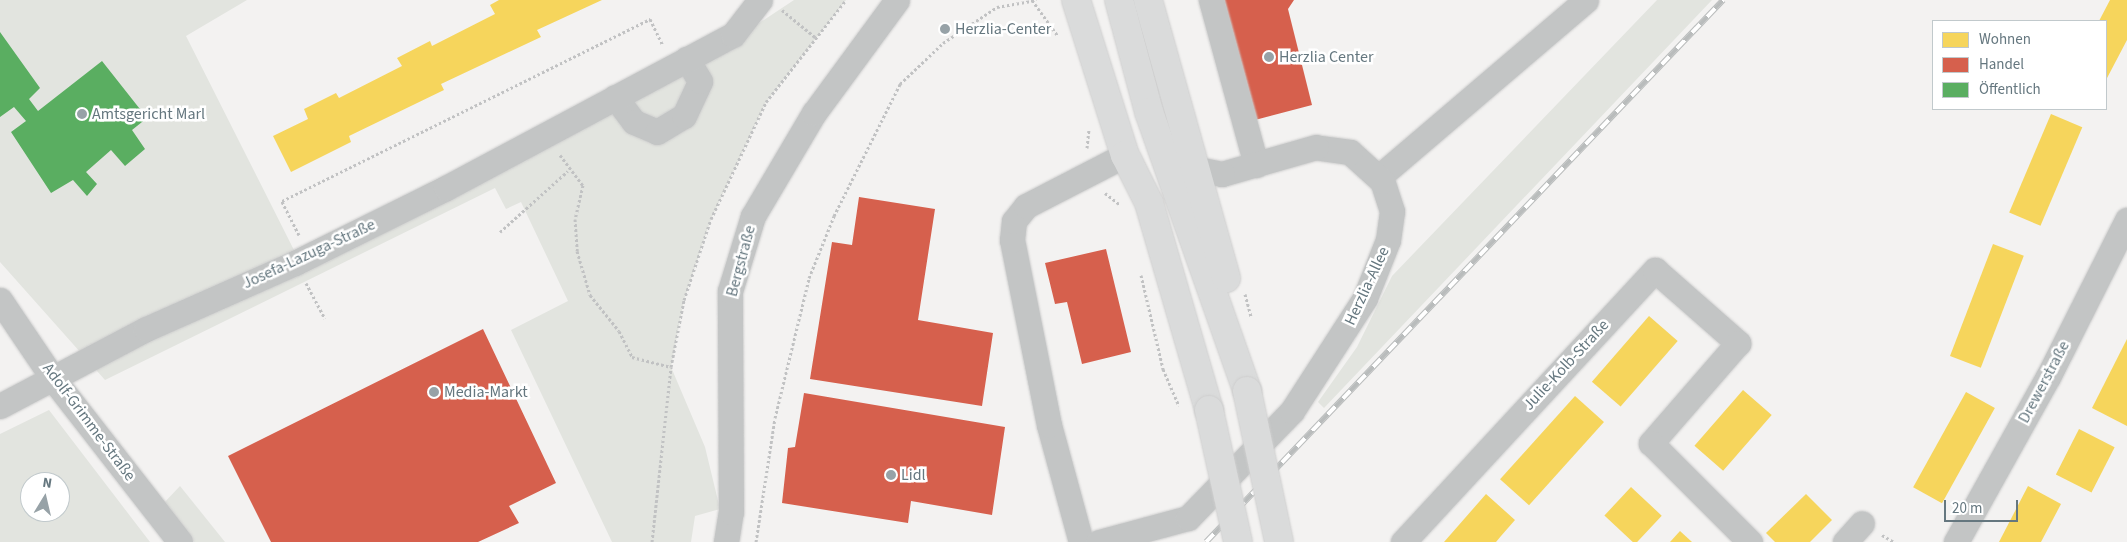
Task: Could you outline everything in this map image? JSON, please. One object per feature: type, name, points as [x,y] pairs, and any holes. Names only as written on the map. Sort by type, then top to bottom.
[{"type":"main road","points":[[1076,0],[1124,155],[1149,203],[1196,411],[1238,542]]},
{"type":"main road","points":[[1119,0],[1168,162],[1247,392],[1279,542]]},
{"type":"main road","points":[[1148,0],[1194,169],[1243,334],[1247,392]]},
{"type":"street","name":"Bergstraße","points":[[726,542],[731,512],[730,291],[753,216],[814,113],[890,9],[917,0]]},
{"type":"street","points":[[1211,0],[1256,165]]},
{"type":"street","points":[[1379,177],[1586,0]]},
{"type":"street","name":"Josefa-Lazuga-Straße","points":[[0,406],[54,380],[146,329],[303,259],[680,63],[733,35],[769,3]]},
{"type":"street","points":[[615,97],[634,122],[657,132],[684,116],[700,81],[680,63]]},
{"type":"street","name":"Herzlia-Allee","points":[[1099,542],[1188,518],[1292,411],[1337,347],[1365,298],[1388,240],[1392,211],[1379,177],[1350,152],[1328,147],[1222,174],[1168,162]]},
{"type":"street","points":[[1081,542],[1049,425],[1012,240],[1014,221],[1026,206],[1124,155]]},
{"type":"street","name":"Drewerstraße","points":[[1956,542],[2048,377],[2127,220]]},
{"type":"street","name":"Julie-Kolb-Straße","points":[[1403,542],[1655,270],[1738,343],[1651,443],[1750,542]]},
{"type":"street","name":"Adolf-Grimme-Straße","points":[[0,300],[54,380],[180,542]]},
{"type":"street","points":[[1844,542],[1862,524]]},
{"type":"path","points":[[652,542],[671,367],[684,300],[711,219],[766,102],[815,37],[846,0]]},
{"type":"path","points":[[756,542],[781,385],[809,278],[878,127],[900,84],[942,43],[997,7],[1036,0]]},
{"type":"path","points":[[1033,2],[1060,41]]},
{"type":"path","points":[[769,3],[815,37]]},
{"type":"path","points":[[325,318],[282,201],[650,19],[680,63]]},
{"type":"path","points":[[1086,118],[1087,148],[1106,197],[1126,211]]},
{"type":"path","points":[[548,132],[568,171],[583,185],[575,219],[577,251],[590,295],[619,331],[632,356],[671,367]]},
{"type":"path","points":[[500,232],[568,171]]},
{"type":"path","points":[[1140,272],[1163,369],[1196,411]]},
{"type":"shaded area","points":[[0,0],[247,0],[186,36],[299,260],[735,39],[794,0],[846,0],[766,102],[711,219],[684,300],[671,367],[705,447],[720,509],[695,516],[691,542],[612,542],[511,330],[568,301],[521,202],[506,209],[495,188],[105,380],[0,262]]},
{"type":"shaded area","points":[[1657,0],[1712,0],[1324,408],[1318,402],[1357,347],[1392,276]]},
{"type":"shaded area","points":[[49,410],[150,542],[0,542],[0,434]]},
{"type":"shaded area","points":[[180,486],[225,542],[194,542],[162,505]]},
{"type":"building: Wohnen","points":[[499,0],[602,0],[537,30],[541,37],[441,84],[444,90],[349,136],[351,142],[291,172],[273,136],[308,119],[304,109],[336,93],[339,98],[402,66],[397,58],[430,41],[432,46],[495,14],[490,5]]},
{"type":"building: Wohnen","points":[[2110,0],[2127,0],[2127,40],[2107,78],[2107,20],[2100,20]]},
{"type":"building: Wohnen","points":[[2051,114],[2082,127],[2040,226],[2009,212]]},
{"type":"building: Wohnen","points":[[1993,244],[2024,256],[1981,368],[1950,356]]},
{"type":"building: Wohnen","points":[[1649,316],[1678,341],[1621,407],[1592,382]]},
{"type":"building: Wohnen","points":[[2127,339],[2127,426],[2092,408]]},
{"type":"building: Wohnen","points":[[1743,390],[1772,415],[1723,471],[1694,446]]},
{"type":"building: Wohnen","points":[[1966,392],[1995,408],[1942,503],[1913,487]]},
{"type":"building: Wohnen","points":[[1575,396],[1604,422],[1529,505],[1500,479]]},
{"type":"building: Wohnen","points":[[2079,429],[2115,447],[2091,493],[2056,474]]},
{"type":"building: Wohnen","points":[[2028,486],[2061,504],[2041,542],[1999,542]]},
{"type":"building: Wohnen","points":[[1631,487],[1662,516],[1637,542],[1633,542],[1604,516]]},
{"type":"building: Wohnen","points":[[1486,494],[1515,520],[1496,542],[1444,542]]},
{"type":"building: Wohnen","points":[[1806,494],[1832,520],[1810,542],[1775,542],[1766,533]]},
{"type":"building: Wohnen","points":[[1680,531],[1692,542],[1670,542]]},
{"type":"building: Handel","name":"Herzlia Center","points":[[1224,0],[1294,0],[1288,9],[1312,105],[1255,120]]},
{"type":"building: Handel","points":[[859,197],[935,209],[918,320],[993,333],[982,406],[810,379],[832,242],[852,245]]},
{"type":"building: Handel","points":[[1106,249],[1131,352],[1082,364],[1067,302],[1055,304],[1045,263]]},
{"type":"building: Handel","name":"Media-Markt","points":[[483,329],[556,483],[509,506],[519,523],[478,542],[271,542],[228,456]]},
{"type":"building: Handel","name":"Lidl","points":[[804,393],[1005,427],[992,515],[911,501],[908,523],[782,503],[788,448],[795,447]]},
{"type":"building: Öffentlich","name":"Amtsgericht Marl","points":[[0,32],[40,88],[29,99],[38,111],[102,61],[147,118],[132,130],[145,149],[125,166],[111,150],[86,172],[97,184],[87,196],[73,180],[51,193],[11,132],[26,121],[14,107],[0,117]]},
{"type":"railway","points":[[1206,542],[1723,0]]},
{"type":"place","name":"Herzlia-Center","points":[[945,29]]},
{"type":"place","name":"Herzlia Center","points":[[1269,57]]},
{"type":"place","name":"Amtsgericht Marl","points":[[82,114]]},
{"type":"place","name":"Media-Markt","points":[[434,392]]},
{"type":"place","name":"Lidl","points":[[891,475]]}]
